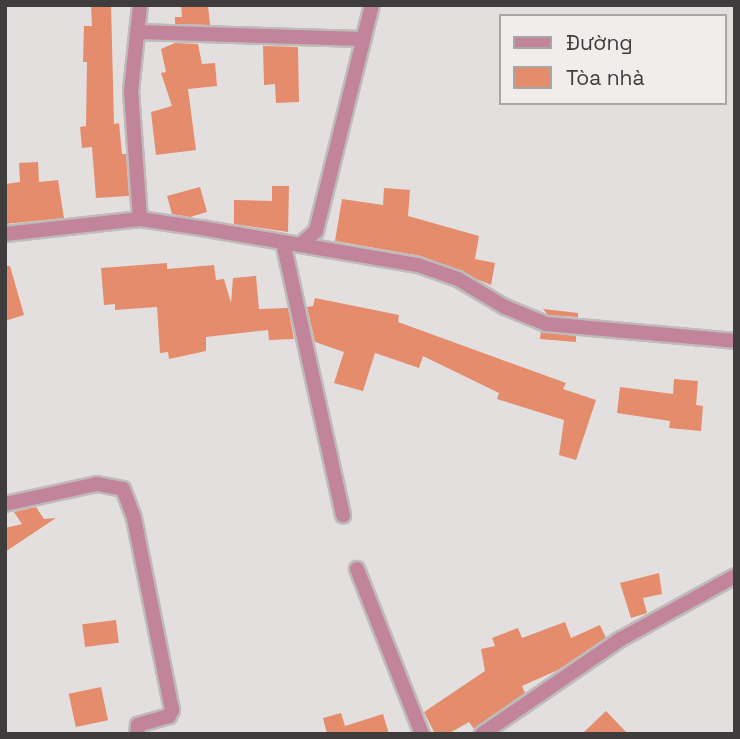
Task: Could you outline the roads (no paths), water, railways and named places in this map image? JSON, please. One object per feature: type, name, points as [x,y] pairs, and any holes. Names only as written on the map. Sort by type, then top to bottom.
[{"type":"street","points":[[140,5],[131,91],[140,219]]},
{"type":"street","points":[[300,245],[316,231],[361,39],[372,5]]},
{"type":"street","points":[[137,32],[361,39]]},
{"type":"street","points":[[5,234],[140,219],[418,265],[458,279],[505,307],[545,324],[735,341]]},
{"type":"street","points":[[283,242],[343,516]]},
{"type":"street","points":[[5,504],[97,484],[123,489],[134,518],[172,710],[169,716],[138,725],[137,734]]},
{"type":"street","points":[[357,569],[422,734]]},
{"type":"street","points":[[482,734],[621,639],[735,576]]}]
